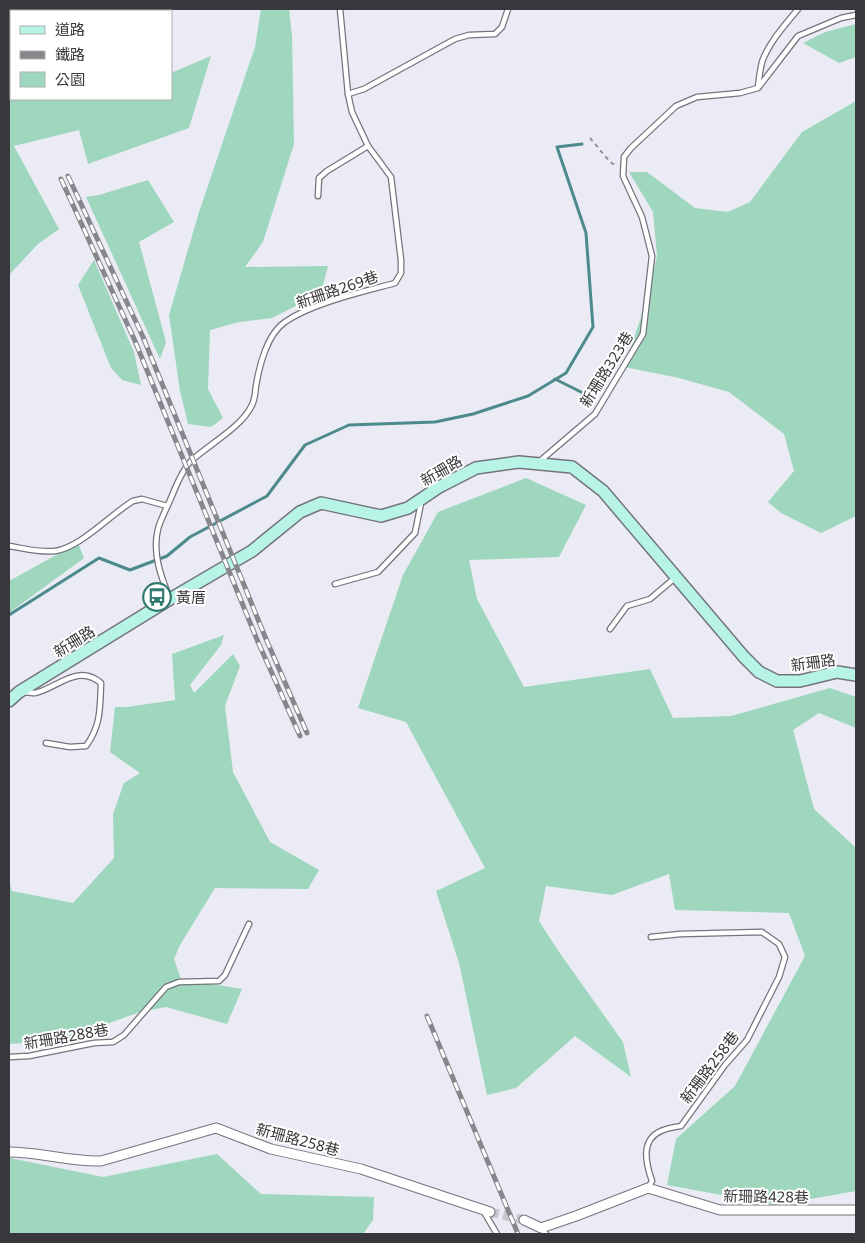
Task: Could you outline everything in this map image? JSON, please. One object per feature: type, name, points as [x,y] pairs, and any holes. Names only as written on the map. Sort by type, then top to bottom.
[{"type":"street","name":"新珊路","points":[[9,701],[19,692],[252,551],[300,512],[321,503],[381,516],[408,508],[439,486],[476,468],[520,462],[572,467],[602,491],[744,657],[759,672],[777,681],[800,681],[837,672],[856,676]]},
{"type":"street","name":"新珊路258巷","points":[[9,1152],[23,1152],[82,1162],[102,1161],[216,1128],[272,1149],[361,1169],[486,1210]]},
{"type":"street","name":"新珊路428巷","points":[[648,1188],[720,1210],[856,1210]]},
{"type":"street","points":[[524,1220],[544,1231],[576,1216],[648,1188]]},
{"type":"lane","name":"新珊路269巷","points":[[170,599],[162,580],[156,554],[158,530],[167,506],[185,469],[236,425],[252,406],[264,353],[276,330],[285,321],[314,308],[395,283],[401,273],[402,260],[391,177],[368,146],[352,112],[348,94],[340,9]]},
{"type":"lane","points":[[348,94],[364,89],[455,39],[470,35],[495,34],[502,27],[508,9]]},
{"type":"lane","points":[[758,88],[762,63],[768,49],[784,25],[798,9]]},
{"type":"lane","points":[[624,170],[624,158],[631,148],[676,106],[697,97],[740,93],[758,88],[798,36],[841,18],[856,15]]},
{"type":"lane","points":[[318,196],[319,178],[368,146]]},
{"type":"lane","name":"新珊路323巷","points":[[537,464],[596,414],[643,334],[652,256],[642,217],[623,176],[624,170]]},
{"type":"lane","points":[[9,546],[45,551],[61,550],[82,539],[123,506],[133,501],[142,499],[167,506]]},
{"type":"lane","points":[[335,584],[378,572],[415,533],[422,499]]},
{"type":"lane","points":[[610,629],[627,606],[650,599],[676,578]]},
{"type":"lane","points":[[19,692],[35,692],[74,676],[93,676],[101,683],[100,716],[94,735],[86,746],[70,747],[46,743]]},
{"type":"lane","name":"新珊路288巷","points":[[9,1057],[29,1056],[94,1043],[113,1042],[124,1035],[166,987],[179,982],[219,981],[225,975],[249,924]]},
{"type":"lane","name":"新珊路258巷","points":[[648,1188],[652,1181],[646,1165],[646,1150],[649,1141],[660,1131],[681,1126],[725,1065],[747,1040],[779,977],[785,958],[779,944],[762,932],[680,934],[651,937]]},
{"type":"lane","points":[[486,1210],[497,1234]]},
{"type":"path","points":[[590,138],[610,162],[624,170]]},
{"type":"green space","points":[[9,9],[160,9],[10,10],[10,100],[172,100],[172,73],[211,56],[189,128],[88,164],[79,130],[14,146],[59,229],[38,244],[9,275]]},
{"type":"green space","points":[[261,9],[289,9],[292,36],[294,144],[263,242],[245,267],[328,266],[321,293],[272,318],[239,322],[210,330],[208,389],[223,418],[211,427],[188,424],[180,391],[169,315],[199,212],[255,47]]},
{"type":"green space","points":[[856,24],[856,57],[839,63],[803,43],[825,32]]},
{"type":"green space","points":[[856,101],[856,516],[821,533],[781,513],[768,502],[794,471],[784,434],[729,392],[679,378],[624,367],[647,300],[657,256],[653,212],[629,172],[647,172],[695,208],[728,212],[750,202],[802,132]]},
{"type":"green space","points":[[148,180],[174,222],[139,242],[166,342],[160,359],[86,197],[99,195]]},
{"type":"green space","points":[[94,260],[134,352],[141,385],[122,380],[111,368],[78,285]]},
{"type":"green space","points":[[526,478],[586,505],[559,557],[469,560],[477,599],[524,687],[650,669],[673,718],[731,716],[830,688],[856,697],[856,728],[819,713],[793,730],[814,809],[856,848],[856,1191],[777,1205],[667,1185],[676,1139],[735,1086],[805,956],[789,913],[675,910],[669,874],[612,895],[546,886],[539,921],[623,1042],[631,1077],[575,1036],[516,1088],[487,1095],[459,963],[436,891],[485,868],[406,722],[358,708],[403,575],[438,512]]},
{"type":"green space","points":[[78,543],[84,558],[9,613],[9,581]]},
{"type":"green space","points":[[224,635],[221,645],[190,685],[194,693],[233,654],[240,666],[225,706],[233,772],[270,842],[319,870],[308,889],[215,888],[180,945],[174,959],[181,979],[242,989],[227,1024],[166,1007],[140,1012],[62,1040],[9,1044],[9,882],[12,891],[73,903],[114,858],[113,814],[124,783],[140,773],[110,752],[115,707],[175,700],[172,654]]},
{"type":"green space","points":[[217,1154],[261,1194],[374,1197],[373,1220],[363,1234],[9,1234],[10,1158],[103,1177]]},
{"type":"waterway","points":[[9,615],[99,558],[130,570],[167,556],[190,537],[267,496],[305,445],[349,425],[435,422],[473,414],[528,396],[566,373],[593,327],[586,233],[557,147],[582,144]]},
{"type":"waterway","points":[[555,379],[591,397]]},
{"type":"tunnel","points":[[490,1212],[524,1220]]},
{"type":"railway","points":[[68,176],[143,337],[266,639],[307,733]]},
{"type":"railway","points":[[61,179],[135,341],[258,642],[300,736]]},
{"type":"railway","points":[[427,1016],[518,1234]]},
{"type":"place","name":"黃厝","points":[[157,597]]}]
